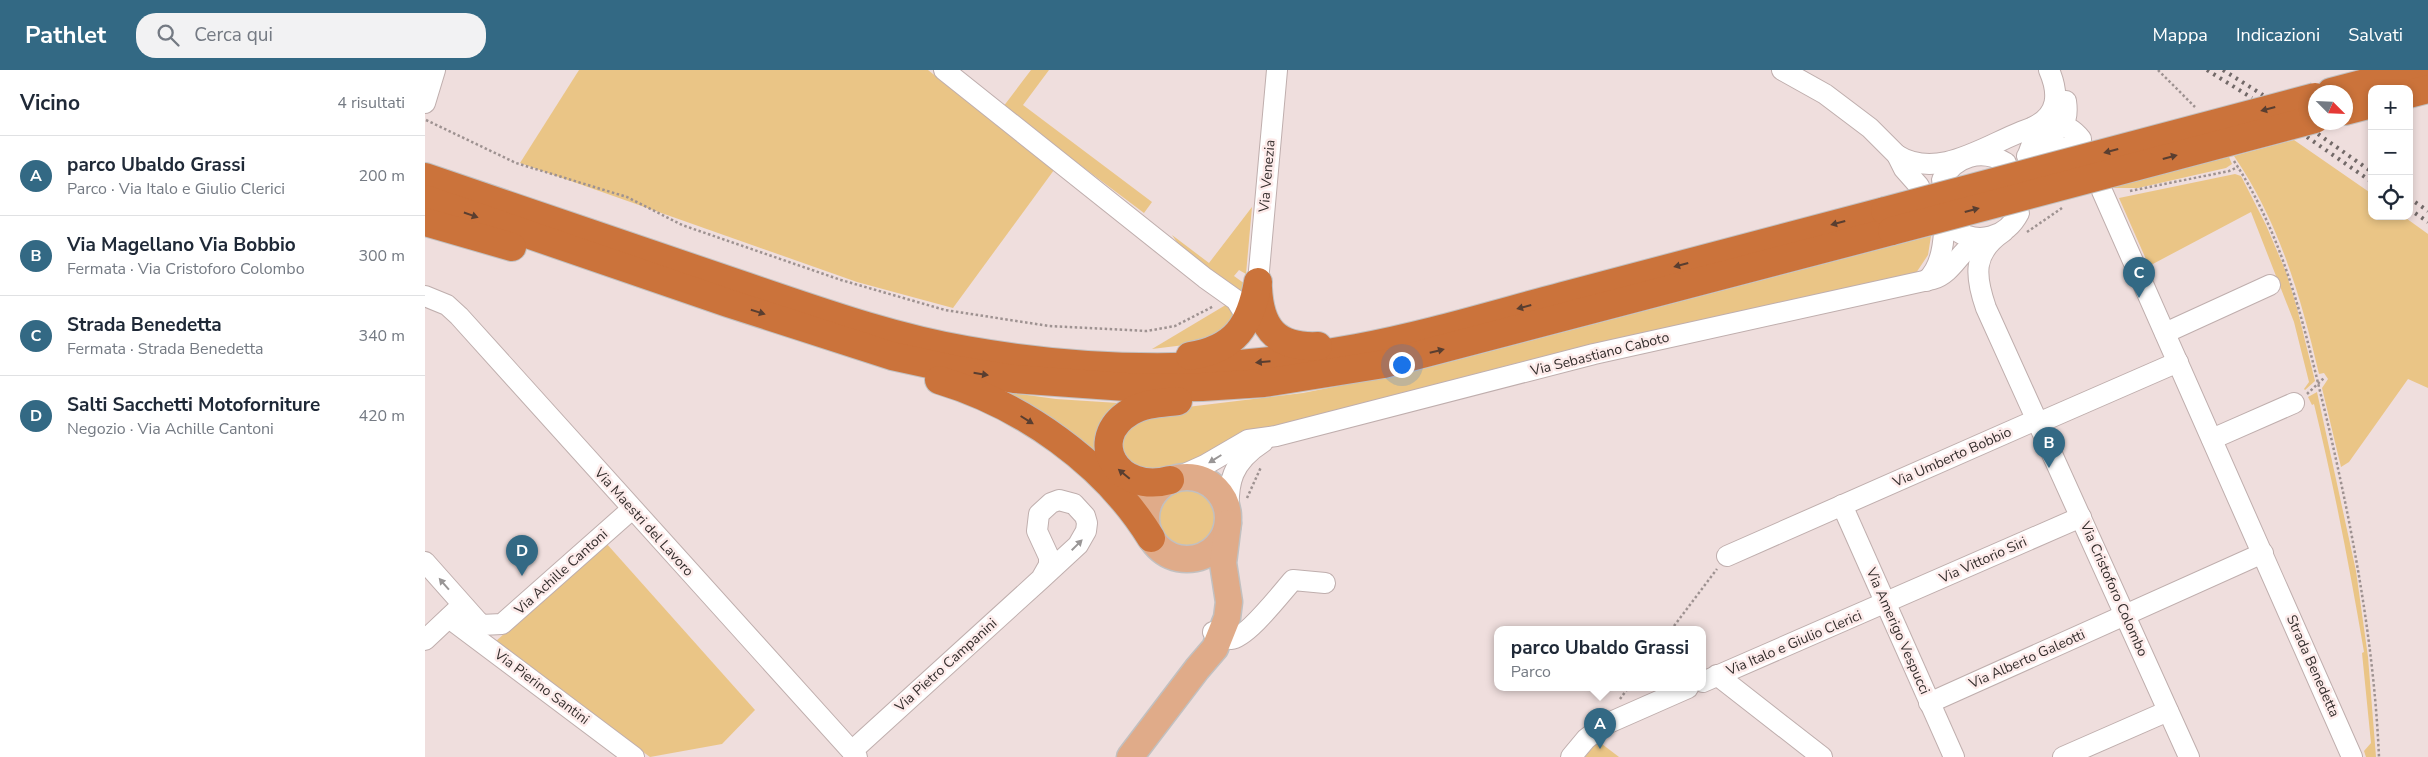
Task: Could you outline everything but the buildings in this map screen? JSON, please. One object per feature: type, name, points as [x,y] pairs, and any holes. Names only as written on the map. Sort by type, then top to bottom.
[{"type":"highway","points":[[2353,86],[2415,70]]},
{"type":"highway","points":[[2413,93],[2428,89]]},
{"type":"highway","points":[[1173,479],[1155,484],[1133,481],[1122,473],[1113,461],[1109,446],[1113,430],[1123,417],[1131,411],[1151,404],[1289,389],[1358,369],[1491,337],[2308,98]]},
{"type":"highway","points":[[2353,109],[2368,105]]},
{"type":"highway","points":[[425,177],[693,269],[905,337],[958,349],[1027,359],[1139,367],[1234,364],[1328,353],[1450,326],[2308,121]]},
{"type":"highway","points":[[425,159],[693,269]]},
{"type":"highway","points":[[425,199],[728,303],[892,356],[937,366],[1006,378],[1075,385],[1140,388],[1210,387],[1264,383],[1358,369]]},
{"type":"highway","points":[[425,222],[506,246],[728,303]]},
{"type":"highway","points":[[1258,282],[1260,306],[1269,329],[1278,338],[1296,345],[1331,345],[1403,331],[1450,326]]},
{"type":"highway","points":[[1027,359],[1190,356],[1221,348],[1233,339],[1240,329],[1253,305],[1258,282]]},
{"type":"highway","points":[[805,328],[865,356],[972,391],[1022,417],[1065,446],[1102,478],[1135,514],[1151,538]]},
{"type":"main road","points":[[1130,757],[1194,673],[1217,634],[1229,607],[1223,574],[1234,513],[1215,486],[1196,477],[1173,479],[1159,488],[1148,505],[1146,518],[1151,538],[1171,556],[1202,573],[1213,585],[1218,597],[1219,608],[1217,634]]},
{"type":"main road","points":[[1171,556],[1191,559],[1211,552],[1221,542],[1234,513]]},
{"type":"street","points":[[425,103],[435,70]]},
{"type":"street","points":[[944,70],[1205,278],[1233,298],[1244,313],[1244,322],[1240,329]]},
{"type":"street","name":"Via Venezia","points":[[1258,282],[1267,163],[1277,70]]},
{"type":"street","points":[[1782,70],[1835,101],[1870,128],[1897,155],[1904,159],[1934,164],[1968,157],[1987,156],[2006,163]]},
{"type":"street","points":[[2052,77],[2067,101],[2077,143]]},
{"type":"street","points":[[1942,180],[1955,164],[2044,120],[2051,111],[2055,99],[2052,77]]},
{"type":"street","points":[[2067,101],[2066,114],[2062,125],[2055,132],[2033,142],[2026,157],[2035,149],[2046,144],[2077,143]]},
{"type":"street","points":[[2033,127],[2049,123],[2062,125],[2072,130],[2077,143]]},
{"type":"street","points":[[1897,155],[1904,169],[1919,186]]},
{"type":"street","name":"Strada Benedetta","points":[[2103,193],[2352,757]]},
{"type":"street","points":[[1926,281],[1940,257],[1950,231],[1969,237],[2003,235],[2019,213]]},
{"type":"street","name":"Via Sebastiano Caboto","points":[[1173,479],[1205,465],[1248,440],[1276,436],[1623,347],[1909,286],[1941,276],[1968,246],[2003,235]]},
{"type":"street","name":"Via Cristoforo Colombo","points":[[2003,235],[1988,246],[1979,260],[1977,277],[1981,294],[2189,757]]},
{"type":"street","points":[[1233,298],[1249,297],[1258,282]]},
{"type":"street","points":[[2165,333],[2270,285]]},
{"type":"street","name":"Via Maestri del Lavoro","points":[[425,296],[442,303],[455,312],[854,754]]},
{"type":"street","name":"Via Umberto Bobbio","points":[[1727,556],[2029,423],[2038,422],[2178,362]]},
{"type":"street","points":[[2212,439],[2294,403]]},
{"type":"street","name":"Via Sebastiano Caboto","points":[[1234,513],[1230,488],[1238,464],[1249,452],[1276,436]]},
{"type":"street","name":"Via Amerigo Vespucci","points":[[1842,506],[1954,757]]},
{"type":"street","name":"Via Achille Cantoni","points":[[425,562],[456,612],[481,625],[502,624],[632,509]]},
{"type":"street","name":"Via Vittorio Siri","points":[[1885,604],[2081,517]]},
{"type":"street","name":"Via Alberto Galeotti","points":[[1929,703],[2263,553]]},
{"type":"street","name":"Via Pietro Campanini","points":[[854,754],[1041,579]]},
{"type":"street","points":[[1217,634],[1235,638],[1249,629],[1293,580],[1325,583]]},
{"type":"street","name":"Via Italo e Giulio Clerici","points":[[1710,678],[1885,604]]},
{"type":"street","points":[[425,640],[456,612]]},
{"type":"street","name":"Via Pierino Santini","points":[[456,612],[633,757]]},
{"type":"street","points":[[1710,678],[1822,757]]},
{"type":"street","points":[[1571,757],[1586,739],[1604,725],[1681,691]]},
{"type":"street","points":[[2063,757],[2168,711]]},
{"type":"path","points":[[2158,70],[2199,112]]},
{"type":"path","points":[[425,119],[516,163],[627,198],[682,225],[893,297],[945,310],[1049,326],[1147,331],[1175,326],[1233,298]]},
{"type":"path","points":[[2232,157],[2267,220],[2290,274],[2318,383],[2362,587],[2375,693],[2379,757]]},
{"type":"path","points":[[2103,193],[2145,189],[2229,171],[2238,167]]},
{"type":"path","points":[[2003,235],[2070,203]]},
{"type":"path","points":[[2294,403],[2325,377]]},
{"type":"path","points":[[1234,513],[1262,464]]},
{"type":"path","points":[[1674,626],[1727,556]]},
{"type":"shaded area","points":[[579,70],[928,70],[1054,170],[953,308],[857,282],[520,163]]},
{"type":"shaded area","points":[[1031,70],[1049,70],[1023,105],[1152,202],[1144,213],[1003,107]]},
{"type":"shaded area","points":[[2294,140],[2368,191],[2368,220],[2409,220],[2428,234],[2428,388],[2408,379],[2349,462],[2341,467],[2322,388],[2328,379],[2324,373],[2319,374],[2296,289],[2276,234],[2250,181],[2234,156]]},
{"type":"shaded area","points":[[2229,157],[2232,164],[2226,168],[2138,188],[2111,188]]},
{"type":"shaded area","points":[[2235,174],[2241,176],[2266,225],[2286,272],[2315,381],[2305,390],[2309,382],[2294,322],[2251,212],[2149,266],[2119,198]]},
{"type":"shaded area","points":[[1252,207],[1246,274],[1239,270],[1234,276],[1245,284],[1244,290],[1241,291],[1216,273],[1212,277],[1181,248],[1172,235],[1209,263]]},
{"type":"shaded area","points":[[1931,236],[1928,255],[1916,273],[1564,351],[1256,431],[1203,460],[1142,477],[1121,462],[1122,426],[1179,408],[1303,393],[1419,370]]},
{"type":"shaded area","points":[[1229,303],[1234,307],[1234,325],[1217,341],[1152,349]]},
{"type":"shaded area","points":[[998,391],[1056,399],[1118,403],[1111,411],[1099,455]]},
{"type":"shaded area","points":[[2317,392],[2356,571],[2368,657],[2376,757],[2366,757],[2364,751],[2371,743],[2362,653],[2364,652],[2328,466],[2314,404],[2312,405],[2308,397]]},
{"type":"shaded area","points":[[1188,486],[1206,492],[1214,500],[1220,518],[1214,536],[1206,544],[1188,550],[1170,544],[1162,536],[1156,518],[1162,500],[1170,492]]},
{"type":"shaded area","points":[[606,543],[755,710],[722,744],[650,757],[495,642]]},
{"type":"shaded area","points":[[1598,741],[1619,757],[1585,757]]},
{"type":"railway","points":[[2207,70],[2252,98]]},
{"type":"railway","points":[[2223,70],[2263,95]]},
{"type":"railway","points":[[2318,134],[2368,169]]},
{"type":"railway","points":[[2307,137],[2368,179]]},
{"type":"railway","points":[[2413,201],[2428,211]]},
{"type":"railway","points":[[2413,212],[2428,222]]},
{"type":"place","name":"Strada Benedetta","points":[[2139,298]]},
{"type":"place","name":"Via Magellano Via Bobbio","points":[[2049,468]]},
{"type":"place","name":"Salti Sacchetti Motoforniture","points":[[522,576]]},
{"type":"place","name":"parco Ubaldo Grassi","points":[[1600,749]]}]
